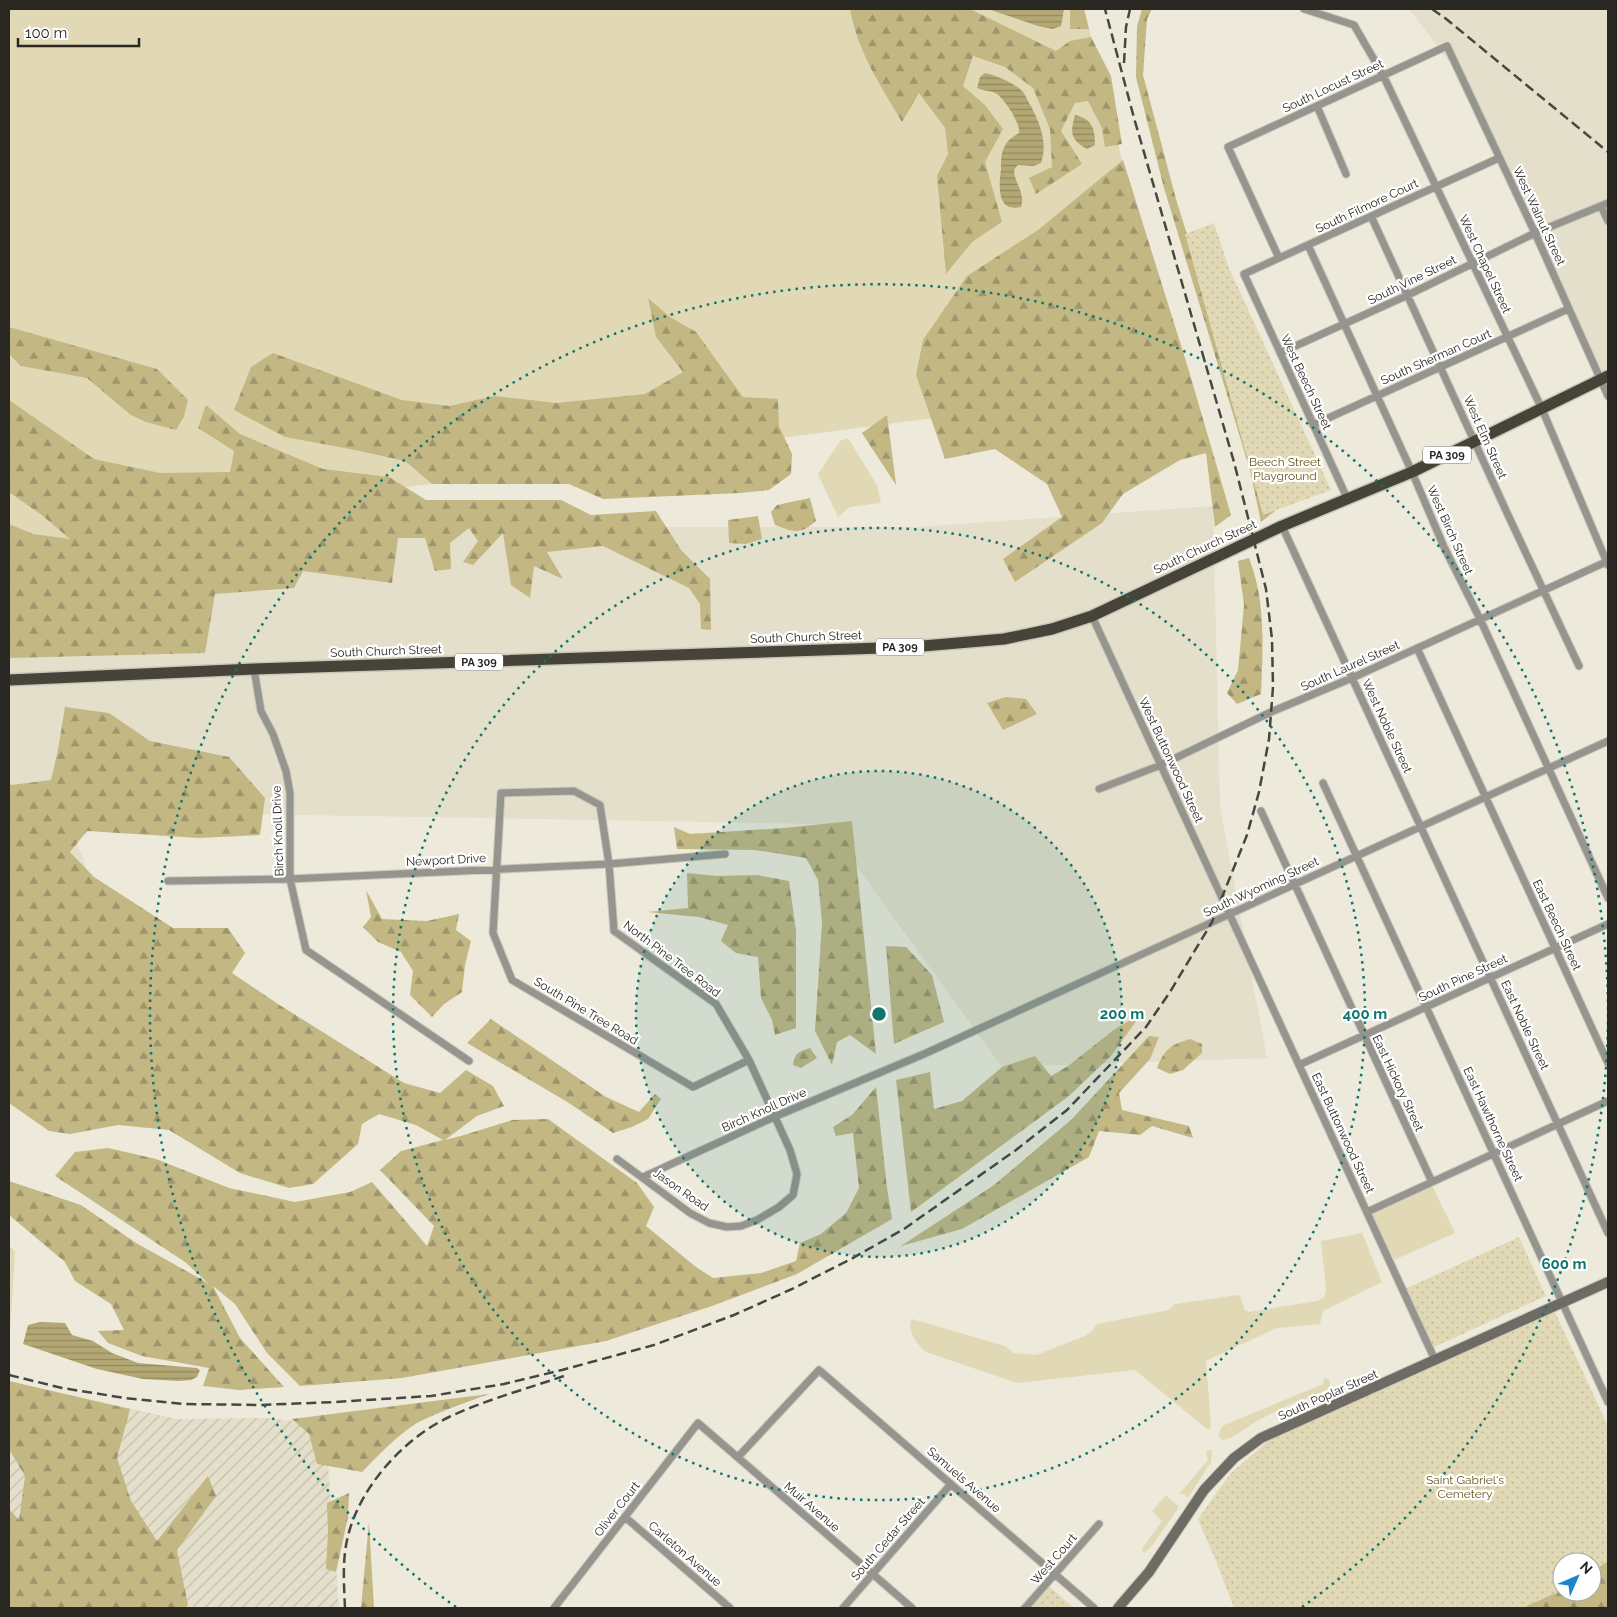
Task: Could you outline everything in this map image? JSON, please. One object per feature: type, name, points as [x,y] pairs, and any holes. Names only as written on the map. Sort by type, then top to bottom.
[{"type":"highway","name":"South Church Street","points":[[9,680],[254,669],[911,647],[1006,638],[1052,629],[1092,616],[1282,526],[1412,472],[1604,377]]},
{"type":"main road","name":"South Poplar Street","points":[[1118,1608],[1149,1572],[1204,1490],[1234,1458],[1261,1438],[1608,1282]]},
{"type":"street","name":"West Chapel Street","points":[[1304,9],[1354,25],[1383,75],[1542,409],[1608,562]]},
{"type":"street","name":"South Locust Street","points":[[1279,258],[1228,146],[1447,46]]},
{"type":"street","name":"West Walnut Street","points":[[1447,46],[1568,308],[1604,377],[1608,396]]},
{"type":"street","points":[[1317,106],[1346,174]]},
{"type":"street","name":"South Filmore Court","points":[[1244,274],[1499,158]]},
{"type":"street","points":[[1605,205],[1608,221]]},
{"type":"street","name":"South Vine Street","points":[[1280,353],[1408,295],[1535,233],[1605,205]]},
{"type":"street","name":"West Elm Street","points":[[1371,216],[1579,666]]},
{"type":"street","name":"West Birch Street","points":[[1308,245],[1412,472],[1444,547],[1480,620],[1608,898]]},
{"type":"street","name":"West Beech Street","points":[[1244,274],[1348,500]]},
{"type":"street","name":"South Sherman Court","points":[[1313,425],[1568,308]]},
{"type":"street","name":"West Noble Street","points":[[1282,526],[1421,827]]},
{"type":"street","name":"South Laurel Street","points":[[1099,789],[1161,765],[1271,712],[1352,678],[1608,562]]},
{"type":"street","name":"West Buttonwood Street","points":[[1092,616],[1230,914]]},
{"type":"street","points":[[1417,648],[1486,797]]},
{"type":"street","name":"Birch Knoll Drive","points":[[254,669],[261,711],[273,734],[286,771],[290,793],[290,879],[306,950],[469,1061]]},
{"type":"street","name":"South Wyoming Street","points":[[924,1054],[1608,741]]},
{"type":"street","name":"East Hawthorne Street","points":[[1323,783],[1608,1402]]},
{"type":"street","points":[[496,869],[501,793],[574,792],[600,805],[609,864]]},
{"type":"street","name":"East Beech Street","points":[[1486,797],[1608,1063]]},
{"type":"street","name":"East Hickory Street","points":[[1261,812],[1432,1182]]},
{"type":"street","name":"East Noble Street","points":[[1421,827],[1608,1234]]},
{"type":"street","name":"Newport Drive","points":[[168,880],[290,879],[609,864],[726,854]]},
{"type":"street","name":"North Pine Tree Road","points":[[609,864],[614,931],[716,1004],[749,1060],[774,1117]]},
{"type":"street","name":"South Pine Tree Road","points":[[496,869],[493,934],[512,980],[693,1088],[749,1060]]},
{"type":"street","name":"East Buttonwood Street","points":[[1230,914],[1435,1360]]},
{"type":"street","name":"South Pine Street","points":[[1299,1065],[1608,924]]},
{"type":"street","name":"Birch Knoll Drive","points":[[643,1178],[774,1117],[924,1054]]},
{"type":"street","points":[[1367,1212],[1608,1101]]},
{"type":"street","name":"Jason Road","points":[[643,1178],[690,1213],[709,1223],[727,1228],[741,1226],[757,1220],[779,1207],[792,1195],[796,1185],[797,1174],[790,1150],[774,1117]]},
{"type":"street","points":[[617,1160],[643,1178]]},
{"type":"street","name":"Samuels Avenue","points":[[738,1457],[818,1370],[1094,1608]]},
{"type":"street","name":"Muir Avenue","points":[[698,1422],[912,1608]]},
{"type":"street","name":"Oliver Court","points":[[554,1608],[698,1422]]},
{"type":"street","name":"South Cedar Street","points":[[843,1608],[950,1484]]},
{"type":"street","name":"Carleton Avenue","points":[[625,1517],[730,1608]]},
{"type":"street","name":"West Court","points":[[1025,1608],[1099,1524]]},
{"type":"shaded area","points":[[988,9],[1064,9],[1061,26],[1053,29],[1038,26]]},
{"type":"shaded area","points":[[1409,9],[1608,9],[1608,384],[1463,80]]},
{"type":"shaded area","points":[[985,73],[1006,80],[1023,92],[1042,134],[1044,148],[1041,163],[1034,166],[1018,165],[1015,169],[1015,178],[1022,201],[1021,207],[1013,208],[1007,206],[1003,202],[1000,190],[1003,151],[1011,138],[1019,133],[1018,124],[1012,112],[997,94],[977,88],[980,77]]},
{"type":"shaded area","points":[[1075,115],[1089,122],[1093,129],[1095,145],[1087,149],[1074,139],[1072,126]]},
{"type":"shaded area","points":[[1213,506],[1220,807],[1267,1058],[1002,1067],[826,824],[66,811],[87,870],[9,875],[9,527],[916,527]]},
{"type":"shaded area","points":[[40,1322],[65,1323],[72,1335],[93,1341],[112,1353],[138,1363],[197,1368],[200,1370],[197,1377],[191,1380],[179,1381],[143,1379],[97,1369],[23,1344],[28,1325]]},
{"type":"shaded area","points":[[9,1382],[177,1419],[264,1418],[325,1424],[339,1608],[9,1608]]},
{"type":"green space","points":[[9,9],[1084,9],[1179,386],[354,494],[47,557],[9,539]]},
{"type":"green space","points":[[850,9],[970,9],[1056,51],[1070,41],[1091,37],[1111,76],[1122,144],[1105,147],[1102,128],[1088,101],[1075,103],[1061,131],[1082,164],[1036,194],[1029,178],[1052,167],[1050,129],[1033,88],[1005,67],[973,56],[963,86],[985,105],[1003,129],[985,162],[1002,222],[972,242],[946,274],[937,176],[948,154],[945,128],[919,93],[902,122],[864,54],[858,40]]},
{"type":"green space","points":[[1070,9],[1084,9],[1089,29],[1070,29]]},
{"type":"green space","points":[[1142,9],[1152,9],[1147,19],[1143,75],[1176,199],[1249,434],[1280,507],[1261,522],[1250,470],[1164,188],[1136,77],[1137,26]]},
{"type":"green space","points":[[1123,160],[1189,371],[1231,515],[1215,527],[1206,453],[1180,460],[1123,494],[1102,523],[1015,582],[1003,559],[1062,517],[1047,484],[995,449],[945,459],[916,375],[923,340],[967,276],[1038,230]]},
{"type":"green space","name":"Beech Street Playground","points":[[1214,223],[1229,268],[1331,490],[1263,515],[1185,234]]},
{"type":"green space","points":[[648,298],[670,317],[696,332],[743,397],[778,399],[779,426],[792,454],[791,474],[769,490],[603,499],[569,484],[432,484],[405,461],[285,437],[234,410],[251,367],[273,353],[402,400],[449,406],[494,396],[556,403],[645,394],[683,372],[656,337]]},
{"type":"green space","points":[[9,327],[157,369],[188,400],[184,416],[176,430],[146,422],[131,415],[87,378],[21,366],[9,354]]},
{"type":"green space","points":[[9,400],[94,459],[160,473],[230,472],[234,451],[198,428],[206,405],[240,434],[323,469],[389,477],[426,500],[561,500],[591,515],[656,511],[681,550],[710,579],[711,630],[701,629],[700,604],[689,588],[603,546],[547,552],[563,579],[534,566],[530,598],[511,585],[503,533],[473,565],[463,562],[478,541],[469,528],[450,543],[451,569],[435,571],[425,538],[398,538],[392,583],[303,571],[294,588],[215,594],[205,653],[9,658],[9,524],[33,534],[70,539],[43,516],[9,492]]},
{"type":"green space","points":[[887,415],[896,484],[896,485],[862,433]]},
{"type":"green space","points":[[848,438],[877,485],[881,503],[850,507],[838,517],[818,474],[840,441]]},
{"type":"green space","points":[[810,498],[816,521],[805,529],[796,531],[775,525],[771,512],[777,505]]},
{"type":"green space","points":[[758,516],[762,539],[746,544],[729,543],[728,520]]},
{"type":"green space","points":[[1249,558],[1261,608],[1263,642],[1261,694],[1237,704],[1227,693],[1238,670],[1244,605],[1238,561]]},
{"type":"green space","points":[[1006,697],[1026,699],[1037,714],[1003,730],[987,703]]},
{"type":"green space","points":[[65,707],[109,713],[150,741],[229,757],[265,798],[260,835],[199,838],[87,831],[70,852],[94,877],[173,928],[228,928],[245,953],[232,973],[404,1083],[440,1093],[466,1070],[493,1086],[504,1106],[477,1116],[445,1140],[512,1120],[548,1119],[637,1183],[654,1207],[646,1226],[696,1267],[713,1278],[761,1273],[796,1261],[800,1243],[821,1234],[846,1213],[859,1188],[853,1133],[836,1136],[833,1127],[852,1115],[876,1087],[892,1219],[797,1274],[712,1306],[606,1341],[402,1378],[300,1386],[267,1353],[235,1304],[213,1286],[240,1338],[284,1387],[239,1390],[203,1386],[209,1368],[142,1356],[108,1343],[98,1331],[124,1330],[111,1304],[75,1281],[65,1262],[9,1215],[9,1181],[81,1205],[136,1243],[208,1283],[185,1262],[55,1176],[75,1152],[108,1148],[156,1159],[229,1188],[295,1202],[350,1192],[372,1182],[427,1246],[434,1226],[380,1170],[401,1151],[443,1140],[416,1125],[379,1114],[362,1124],[358,1144],[313,1184],[289,1188],[240,1173],[169,1130],[118,1125],[70,1134],[49,1131],[9,1103],[9,783],[11,785],[51,780]]},
{"type":"green space","points":[[852,821],[876,1054],[850,1035],[837,1042],[832,1065],[815,1031],[822,923],[818,880],[806,858],[755,850],[677,849],[674,827],[690,834],[784,828]]},
{"type":"green space","points":[[687,873],[718,876],[757,875],[789,881],[796,931],[796,1028],[775,1035],[772,1020],[761,998],[758,957],[736,953],[721,941],[728,925],[699,917],[647,912],[688,908]]},
{"type":"green space","points":[[366,890],[382,919],[427,921],[459,914],[456,930],[471,941],[465,965],[462,992],[444,1004],[432,1017],[410,995],[413,971],[401,952],[378,942],[363,927],[371,917]]},
{"type":"green space","points":[[886,946],[906,947],[932,975],[944,1022],[894,1044]]},
{"type":"green space","points":[[1142,1013],[1111,1056],[1069,1096],[911,1212],[896,1080],[930,1072],[934,1109],[962,1101],[1002,1067],[1035,1056],[1051,1076],[1068,1066],[1115,1029]]},
{"type":"green space","points":[[491,1019],[606,1097],[639,1112],[655,1094],[661,1099],[648,1119],[613,1133],[569,1103],[467,1043]]},
{"type":"green space","points":[[1149,1036],[1159,1037],[1150,1059],[1119,1093],[1122,1110],[1189,1126],[1193,1138],[1152,1126],[1140,1135],[1099,1131],[1089,1157],[962,1229],[901,1246],[994,1185],[1072,1119]]},
{"type":"green space","points":[[1190,1039],[1202,1044],[1202,1053],[1183,1070],[1170,1074],[1157,1068],[1169,1049],[1178,1043]]},
{"type":"green space","points":[[810,1048],[817,1058],[801,1068],[793,1065],[798,1054]]},
{"type":"green space","points":[[1432,1185],[1455,1233],[1394,1260],[1371,1213]]},
{"type":"green space","points":[[1362,1233],[1382,1282],[1323,1311],[1320,1324],[1277,1328],[1206,1361],[1210,1429],[1207,1429],[1135,1370],[1017,1383],[926,1352],[916,1342],[912,1333],[912,1319],[1005,1346],[1014,1353],[1036,1355],[1085,1336],[1097,1324],[1168,1310],[1175,1304],[1238,1295],[1245,1310],[1249,1312],[1317,1301],[1324,1298],[1326,1289],[1321,1241]]},
{"type":"green space","points":[[1519,1237],[1546,1296],[1432,1348],[1405,1289]]},
{"type":"green space","points":[[9,1245],[15,1252],[9,1349]]},
{"type":"green space","name":"Saint Gabriel's Cemetery","points":[[1555,1312],[1608,1426],[1608,1561],[1602,1565],[1602,1552],[1552,1552],[1552,1594],[1522,1608],[1234,1608],[1198,1519],[1230,1474],[1268,1441]]},
{"type":"green space","points":[[1324,1378],[1330,1380],[1330,1387],[1324,1391],[1284,1407],[1257,1421],[1231,1438],[1223,1440],[1218,1436],[1222,1426],[1323,1384]]},
{"type":"green space","points":[[9,1381],[130,1409],[117,1458],[131,1501],[157,1541],[208,1476],[216,1496],[177,1550],[188,1605],[185,1608],[9,1608],[9,1509],[19,1520],[25,1476],[9,1449]]},
{"type":"green space","points":[[489,1394],[417,1423],[381,1452],[362,1472],[317,1464],[309,1434],[292,1419]]},
{"type":"green space","points":[[1208,1450],[1212,1450],[1211,1462],[1188,1498],[1184,1494],[1179,1494],[1208,1460],[1206,1453]]},
{"type":"green space","points":[[349,1493],[348,1517],[336,1572],[326,1569],[327,1503]]},
{"type":"green space","points":[[1166,1495],[1179,1507],[1152,1546],[1144,1553],[1142,1549],[1162,1521],[1152,1511]]},
{"type":"green space","points":[[369,1522],[374,1608],[361,1608]]},
{"type":"green space","points":[[1608,1561],[1608,1608],[1522,1608],[1552,1594],[1552,1602],[1602,1602],[1602,1565]]},
{"type":"green space","points":[[1043,1581],[1074,1608],[1019,1608]]},
{"type":"railway","points":[[9,1375],[62,1388],[125,1398],[185,1404],[260,1405],[335,1402],[431,1396],[504,1384],[654,1345],[734,1315],[792,1289],[904,1229],[1016,1150],[1067,1110],[1146,1027],[1170,992],[1212,922],[1247,835],[1259,792],[1269,739],[1273,687],[1272,639],[1266,589],[1234,462],[1134,118],[1105,9]]},
{"type":"railway","points":[[1124,63],[1126,27],[1130,9]]},
{"type":"railway","points":[[1432,9],[1608,152]]},
{"type":"railway","points":[[345,1608],[344,1563],[346,1545],[354,1518],[362,1500],[373,1483],[400,1451],[432,1426],[449,1417],[491,1400],[564,1376]]}]
